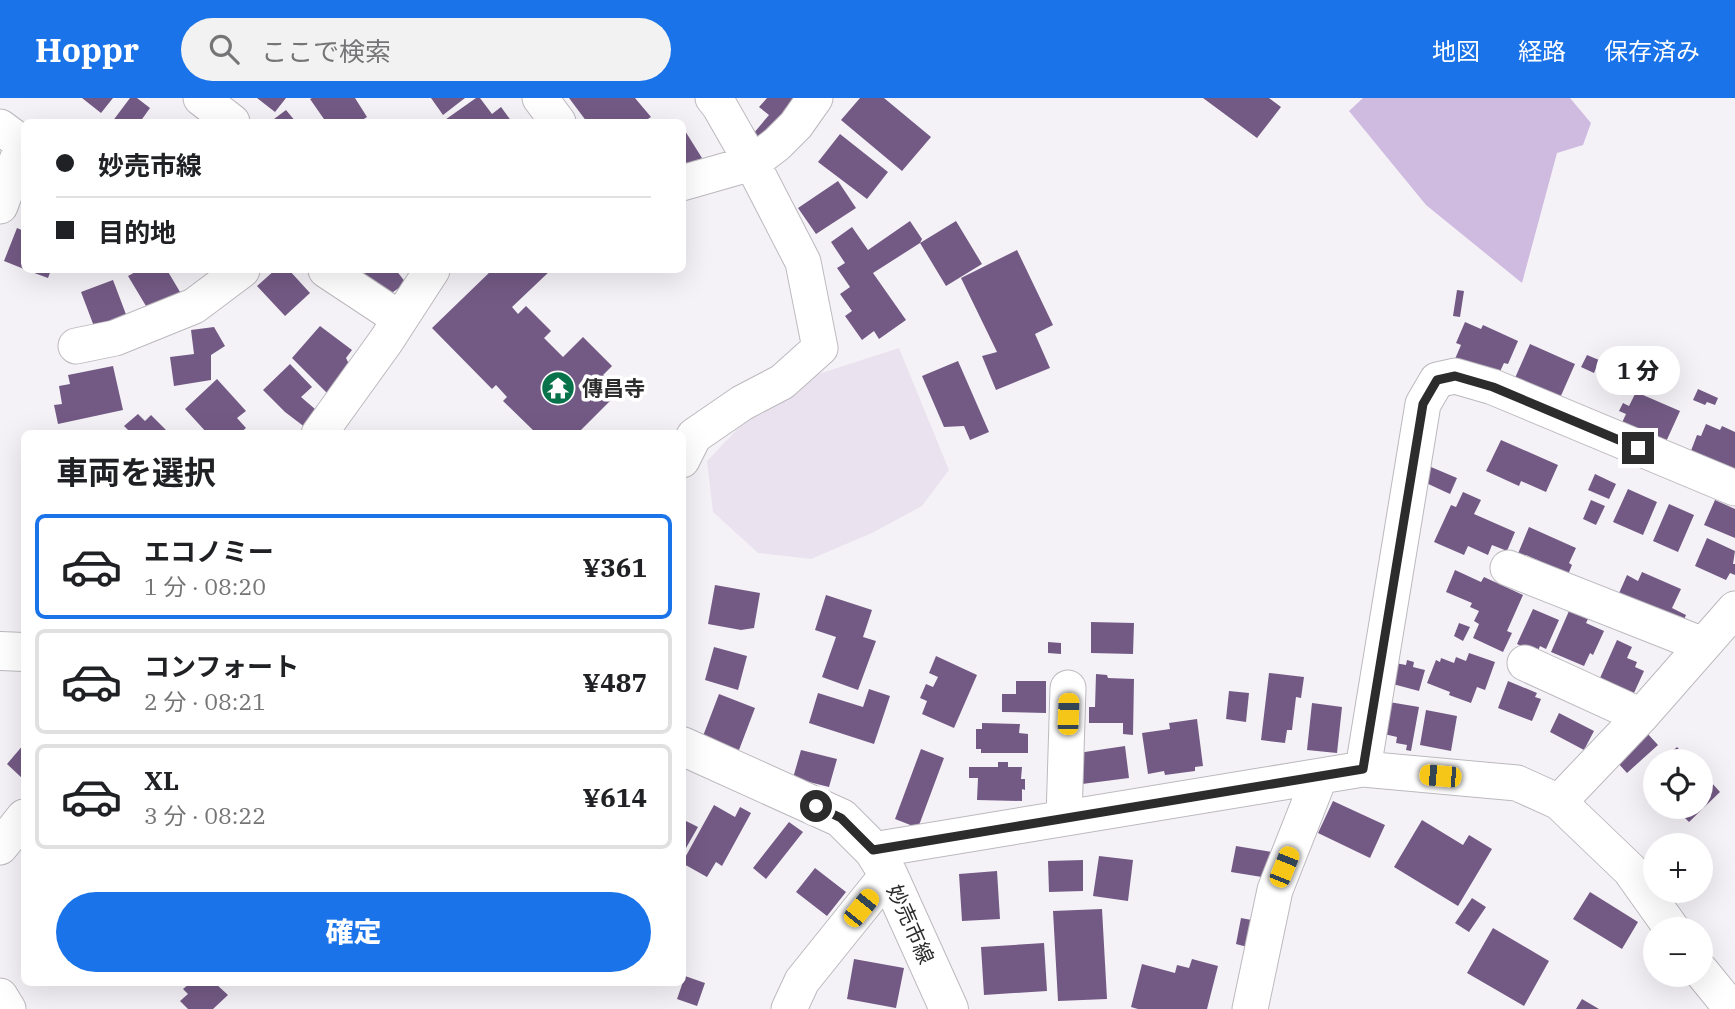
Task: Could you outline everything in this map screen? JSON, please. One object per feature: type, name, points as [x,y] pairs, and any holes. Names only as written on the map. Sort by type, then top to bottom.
[{"type":"main road","points":[[0,651],[21,652]]},
{"type":"main road","name":"妙売市線","points":[[686,748],[841,818],[881,862],[949,1009]]},
{"type":"street","points":[[201,98],[228,119]]},
{"type":"street","points":[[540,98],[556,119]]},
{"type":"street","points":[[686,452],[694,436],[742,403],[782,382],[820,348],[803,262],[752,163],[713,98]]},
{"type":"street","points":[[686,182],[752,163],[796,125],[815,98]]},
{"type":"street","points":[[0,127],[21,143]]},
{"type":"street","points":[[0,206],[21,149]]},
{"type":"street","points":[[76,346],[115,338],[194,306],[238,273]]},
{"type":"street","points":[[331,273],[400,319]]},
{"type":"street","points":[[323,430],[430,273]]},
{"type":"street","points":[[1363,769],[1423,404],[1437,380],[1455,376],[1493,387],[1735,488]]},
{"type":"street","points":[[1508,568],[1703,645]]},
{"type":"street","points":[[1559,802],[1641,716],[1735,609]]},
{"type":"street","points":[[1525,663],[1641,716]]},
{"type":"street","points":[[1064,818],[1068,688]]},
{"type":"street","points":[[789,1009],[802,981],[881,862],[1064,818],[1363,769],[1517,783],[1559,802],[1630,870],[1663,917]]},
{"type":"street","points":[[1250,1009],[1275,890],[1320,776]]},
{"type":"street","points":[[0,846],[21,821]]},
{"type":"street","points":[[1713,986],[1732,1009]]},
{"type":"street","points":[[0,996],[8,1009]]},
{"type":"shaded area","points":[[1363,98],[1570,98],[1591,123],[1583,145],[1557,153],[1522,283],[1426,205],[1349,111]]},
{"type":"shaded area","points":[[899,348],[949,470],[922,506],[872,533],[811,559],[758,553],[713,512],[707,461],[744,422],[809,377]]},
{"type":"building","points":[[82,98],[113,98],[101,113]]},
{"type":"building","points":[[130,98],[137,98],[150,108],[142,119],[114,119]]},
{"type":"building","points":[[257,98],[286,98],[275,112]]},
{"type":"building","points":[[355,98],[367,117],[324,119],[310,99]]},
{"type":"building","points":[[431,98],[465,98],[443,115]]},
{"type":"building","points":[[476,98],[480,98],[492,114],[501,107],[510,119],[446,119]]},
{"type":"building","points":[[569,98],[635,98],[651,117],[648,119],[585,119]]},
{"type":"building","points":[[767,98],[809,98],[768,148],[753,134],[769,115],[759,107]]},
{"type":"building","points":[[860,98],[884,98],[931,137],[902,171],[841,120]]},
{"type":"building","points":[[1203,98],[1269,98],[1281,107],[1257,138]]},
{"type":"building","points":[[286,110],[294,119],[274,119]]},
{"type":"building","points":[[686,132],[702,158],[686,168]]},
{"type":"building","points":[[840,134],[888,172],[867,199],[818,162]]},
{"type":"building","points":[[838,181],[856,208],[816,234],[798,208]]},
{"type":"building","points":[[910,221],[922,239],[920,243],[873,273],[906,320],[879,339],[874,331],[862,340],[845,316],[852,311],[840,294],[850,287],[837,268],[845,263],[831,242],[852,227],[868,250]]},
{"type":"building","points":[[956,221],[982,264],[946,286],[920,243]]},
{"type":"building","points":[[17,228],[21,230],[21,268],[4,261]]},
{"type":"building","points":[[1017,250],[1053,325],[1035,334],[1050,368],[996,390],[982,356],[997,352],[961,278]]},
{"type":"building","points":[[34,273],[50,273],[48,278]]},
{"type":"building","points":[[134,273],[169,273],[183,297],[152,316],[128,276]]},
{"type":"building","points":[[272,273],[292,273],[310,293],[285,316],[257,286]]},
{"type":"building","points":[[364,273],[398,273],[406,283],[383,299]]},
{"type":"building","points":[[489,273],[548,273],[512,307],[518,314],[526,306],[551,331],[544,338],[563,357],[583,337],[612,366],[603,375],[619,392],[581,430],[533,430],[503,401],[507,397],[496,385],[492,389],[432,328]]},
{"type":"building","points":[[113,280],[130,325],[98,337],[81,292]]},
{"type":"building","points":[[1457,290],[1464,291],[1460,317],[1453,316]]},
{"type":"building","points":[[1465,322],[1481,329],[1483,325],[1518,341],[1508,364],[1504,363],[1497,378],[1455,359],[1461,345],[1456,343]]},
{"type":"building","points":[[320,326],[352,350],[346,358],[353,372],[329,395],[292,358]]},
{"type":"building","points":[[214,327],[225,346],[211,355],[211,380],[174,386],[170,357],[194,354],[191,330]]},
{"type":"building","points":[[1530,344],[1575,364],[1560,398],[1515,378]]},
{"type":"building","points":[[1587,355],[1599,360],[1594,373],[1581,367]]},
{"type":"building","points":[[958,361],[989,432],[970,440],[964,426],[944,427],[922,376]]},
{"type":"building","points":[[290,364],[312,387],[301,397],[322,415],[309,430],[263,390]]},
{"type":"building","points":[[113,366],[123,410],[58,424],[54,405],[62,404],[59,386],[70,384],[68,375]]},
{"type":"building","points":[[217,379],[246,411],[237,418],[246,428],[204,430],[185,409]]},
{"type":"building","points":[[1698,389],[1718,398],[1715,405],[1707,402],[1705,405],[1693,400]]},
{"type":"building","points":[[1636,392],[1680,411],[1665,444],[1619,429],[1626,414],[1619,411],[1623,403],[1629,406]]},
{"type":"building","points":[[138,414],[145,421],[151,415],[166,430],[128,430],[124,426]]},
{"type":"building","points":[[1706,424],[1720,430],[1722,426],[1735,432],[1735,470],[1689,456],[1697,435],[1701,436]]},
{"type":"building","points":[[1501,440],[1558,465],[1546,492],[1521,481],[1519,486],[1486,471]]},
{"type":"building","points":[[1431,467],[1457,478],[1450,494],[1424,482]]},
{"type":"building","points":[[1595,474],[1616,484],[1609,499],[1588,490]]},
{"type":"building","points":[[1628,489],[1657,502],[1643,535],[1613,522]]},
{"type":"building","points":[[1463,492],[1481,500],[1474,514],[1515,532],[1507,551],[1492,545],[1488,555],[1468,546],[1464,555],[1434,542],[1451,505],[1456,507]]},
{"type":"building","points":[[1591,500],[1605,506],[1596,525],[1583,519]]},
{"type":"building","points":[[1715,500],[1735,509],[1735,538],[1704,525]]},
{"type":"building","points":[[1669,504],[1694,515],[1678,552],[1653,541]]},
{"type":"building","points":[[1529,527],[1576,548],[1565,582],[1549,575],[1553,567],[1526,555],[1525,559],[1517,556]]},
{"type":"building","points":[[1707,538],[1735,551],[1735,575],[1730,573],[1726,580],[1695,566]]},
{"type":"building","points":[[1455,570],[1481,582],[1484,577],[1523,595],[1507,631],[1512,633],[1503,652],[1473,638],[1479,624],[1474,621],[1479,611],[1470,607],[1472,603],[1446,592]]},
{"type":"building","points":[[1642,572],[1681,589],[1672,608],[1686,615],[1680,629],[1616,600],[1627,575],[1638,581]]},
{"type":"building","points":[[715,585],[760,593],[754,628],[741,630],[708,624]]},
{"type":"building","points":[[826,595],[872,610],[863,637],[876,641],[858,690],[822,677],[836,637],[815,630]]},
{"type":"building","points":[[1533,609],[1559,620],[1546,649],[1540,646],[1537,653],[1517,644]]},
{"type":"building","points":[[1569,611],[1588,619],[1586,623],[1604,631],[1593,655],[1590,653],[1584,666],[1551,652]]},
{"type":"building","points":[[1091,622],[1134,623],[1133,654],[1091,653]]},
{"type":"building","points":[[1459,623],[1470,627],[1463,641],[1454,636]]},
{"type":"building","points":[[1617,640],[1632,647],[1627,658],[1637,662],[1635,667],[1644,671],[1634,693],[1600,678]]},
{"type":"building","points":[[1048,642],[1061,643],[1061,654],[1048,653]]},
{"type":"building","points":[[714,647],[747,656],[738,690],[705,680]]},
{"type":"building","points":[[1469,653],[1495,662],[1485,690],[1477,687],[1471,703],[1427,683],[1436,660],[1440,662],[1441,658],[1454,663],[1456,657],[1466,661]]},
{"type":"building","points":[[936,656],[977,675],[954,728],[922,714],[927,701],[920,698],[926,684],[933,687],[938,677],[929,673]]},
{"type":"building","points":[[1407,660],[1414,662],[1413,667],[1425,670],[1419,691],[1389,683],[1395,663],[1406,665]]},
{"type":"building","points":[[1269,673],[1304,677],[1301,698],[1296,697],[1292,730],[1287,730],[1285,743],[1261,740]]},
{"type":"building","points":[[1096,674],[1107,675],[1108,678],[1134,679],[1133,735],[1123,734],[1123,723],[1089,723],[1089,707],[1095,707]]},
{"type":"building","points":[[1016,681],[1046,681],[1046,713],[1002,712],[1002,694],[1016,694]]},
{"type":"building","points":[[1508,681],[1537,693],[1535,697],[1541,699],[1532,721],[1498,708]]},
{"type":"building","points":[[869,689],[890,696],[874,744],[809,723],[818,693],[863,707]]},
{"type":"building","points":[[1229,691],[1249,693],[1246,722],[1226,719]]},
{"type":"building","points":[[719,694],[755,708],[739,750],[703,736]]},
{"type":"building","points":[[1389,702],[1419,707],[1411,751],[1406,750],[1407,745],[1396,743],[1397,737],[1384,734]]},
{"type":"building","points":[[1312,703],[1342,707],[1337,753],[1307,750]]},
{"type":"building","points":[[1426,710],[1457,716],[1451,751],[1420,745]]},
{"type":"building","points":[[1559,713],[1594,731],[1584,750],[1550,732]]},
{"type":"building","points":[[1197,719],[1203,766],[1195,767],[1195,771],[1148,774],[1142,733],[1170,729],[1169,723]]},
{"type":"building","points":[[982,723],[1020,724],[1019,733],[1028,734],[1028,753],[981,753],[981,749],[976,749],[976,729],[982,729]]},
{"type":"building","points":[[1647,733],[1658,745],[1654,749],[1643,749],[1643,759],[1627,773],[1617,762]]},
{"type":"building","points":[[1125,746],[1129,778],[1082,784],[1078,753]]},
{"type":"building","points":[[21,748],[21,777],[7,764]]},
{"type":"building","points":[[921,749],[944,758],[918,828],[895,819]]},
{"type":"building","points":[[801,750],[837,759],[829,787],[793,778]]},
{"type":"building","points":[[998,762],[1008,762],[1008,767],[1022,767],[1021,779],[1025,779],[1025,790],[1022,789],[1022,801],[977,800],[978,778],[969,778],[969,767],[998,767]]},
{"type":"building","points":[[1713,784],[1720,792],[1713,799]]},
{"type":"building","points":[[1333,801],[1385,825],[1370,858],[1318,833]]},
{"type":"building","points":[[714,805],[735,817],[740,807],[751,813],[722,866],[716,862],[707,877],[686,865],[686,856]]},
{"type":"building","points":[[1422,820],[1463,845],[1469,835],[1492,849],[1458,906],[1394,867]]},
{"type":"building","points":[[686,821],[698,827],[686,848]]},
{"type":"building","points":[[789,822],[803,832],[766,879],[753,868]]},
{"type":"building","points":[[1236,846],[1272,852],[1268,878],[1231,872]]},
{"type":"building","points":[[1099,856],[1133,860],[1128,901],[1093,896]]},
{"type":"building","points":[[1083,860],[1083,891],[1049,892],[1048,861]]},
{"type":"building","points":[[815,868],[846,892],[827,916],[796,892]]},
{"type":"building","points":[[997,871],[1000,919],[962,921],[959,874]]},
{"type":"building","points":[[1590,892],[1638,922],[1622,949],[1573,919]]},
{"type":"building","points":[[1472,898],[1486,907],[1469,932],[1455,923]]},
{"type":"building","points":[[1102,909],[1107,999],[1058,1001],[1053,911]]},
{"type":"building","points":[[1241,918],[1257,921],[1251,948],[1236,944]]},
{"type":"building","points":[[1493,928],[1549,961],[1524,1006],[1467,973]]},
{"type":"building","points":[[1044,943],[1047,991],[984,995],[981,947]]},
{"type":"building","points":[[854,959],[904,968],[896,1008],[847,999]]},
{"type":"building","points":[[1192,959],[1218,966],[1207,1009],[1131,1007],[1142,964],[1175,973],[1177,965],[1189,968]]},
{"type":"building","points":[[686,976],[705,983],[697,1006],[677,999],[682,986],[686,986]]},
{"type":"building","points":[[187,986],[218,986],[228,995],[213,1009],[188,1009],[180,1001],[188,994],[183,989]]},
{"type":"building","points":[[1582,999],[1599,1009],[1576,1009]]},
{"type":"place","name":"傳昌寺","points":[[558,388]]},
{"type":"route","points":[[816,806],[841,818],[873,850],[1363,769],[1423,404],[1437,380],[1455,376],[1493,387],[1638,448]]}]
